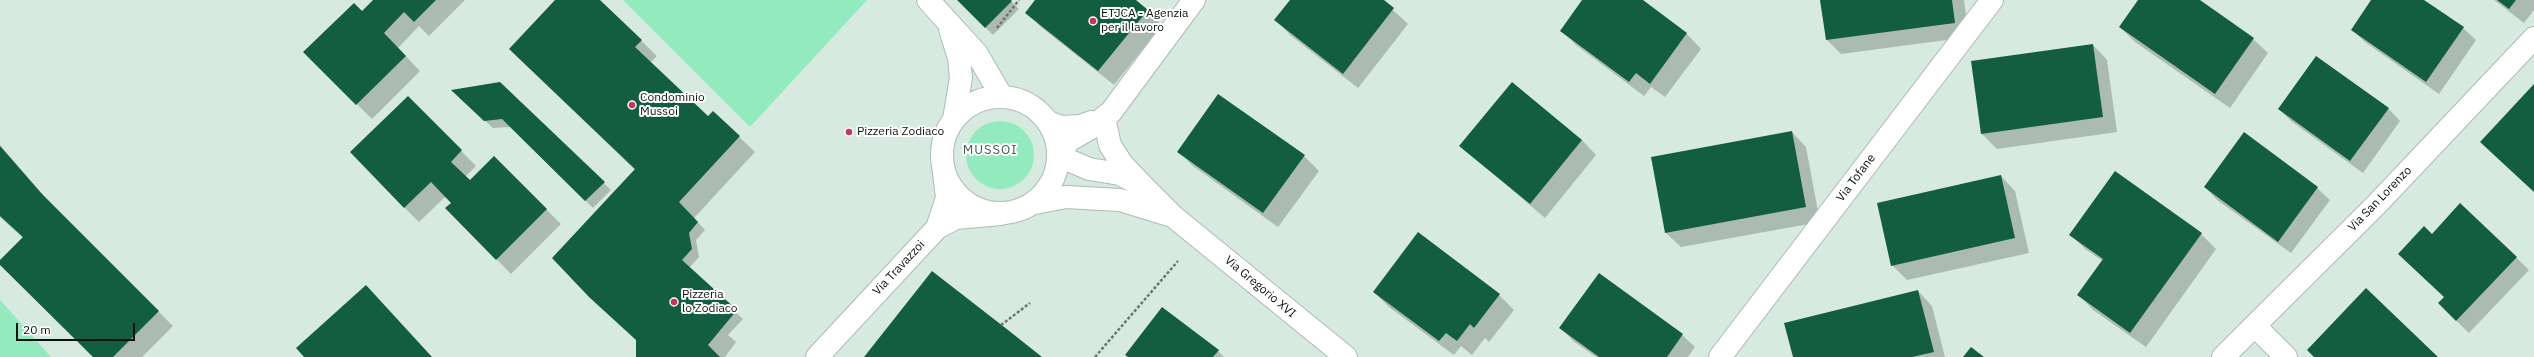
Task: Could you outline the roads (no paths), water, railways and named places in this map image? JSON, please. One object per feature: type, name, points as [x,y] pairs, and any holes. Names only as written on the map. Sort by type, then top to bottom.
[{"type":"street","points":[[928,0],[977,54],[1002,97]]},
{"type":"street","points":[[1059,154],[1070,140],[1104,118],[1194,0]]},
{"type":"street","name":"Via Tofane","points":[[1720,357],[1992,0]]},
{"type":"street","points":[[937,228],[947,198],[942,154],[945,135],[954,119],[959,99],[960,64],[955,40],[945,19]]},
{"type":"street","name":"Via San Lorenzo","points":[[2223,357],[2377,204],[2534,38]]},
{"type":"street","points":[[944,172],[952,189],[966,202],[982,211],[1001,214],[1021,210],[1035,203],[1048,190],[1053,179],[1059,154],[1056,138],[1048,122],[1036,108],[1019,100],[1002,97],[984,99],[967,107],[954,119]]},
{"type":"street","points":[[1048,122],[1062,127],[1080,126],[1104,118]]},
{"type":"street","name":"Via Gregorio XVI","points":[[1104,118],[1110,145],[1122,164],[1174,217],[1346,357]]},
{"type":"street","name":"Via Gregorio XVI","points":[[1059,154],[1089,169],[1120,174],[1144,187]]},
{"type":"street","name":"Via Gregorio XVI","points":[[1035,203],[1066,197],[1120,200],[1174,217]]},
{"type":"street","name":"Via Travazzoi","points":[[817,357],[937,228],[956,218],[1001,214]]},
{"type":"street","points":[[2255,326],[2286,357]]},
{"type":"place","name":"ETJCA - Agenzia per il lavoro","points":[[1093,21]]},
{"type":"place","name":"Condominio Mussoi","points":[[632,105]]},
{"type":"place","name":"Pizzeria Zodiaco","points":[[849,132]]},
{"type":"place","name":"Pizzeria lo Zodiaco","points":[[674,302]]},
{"type":"district","name":"MUSSOI","points":[[990,150]]}]
